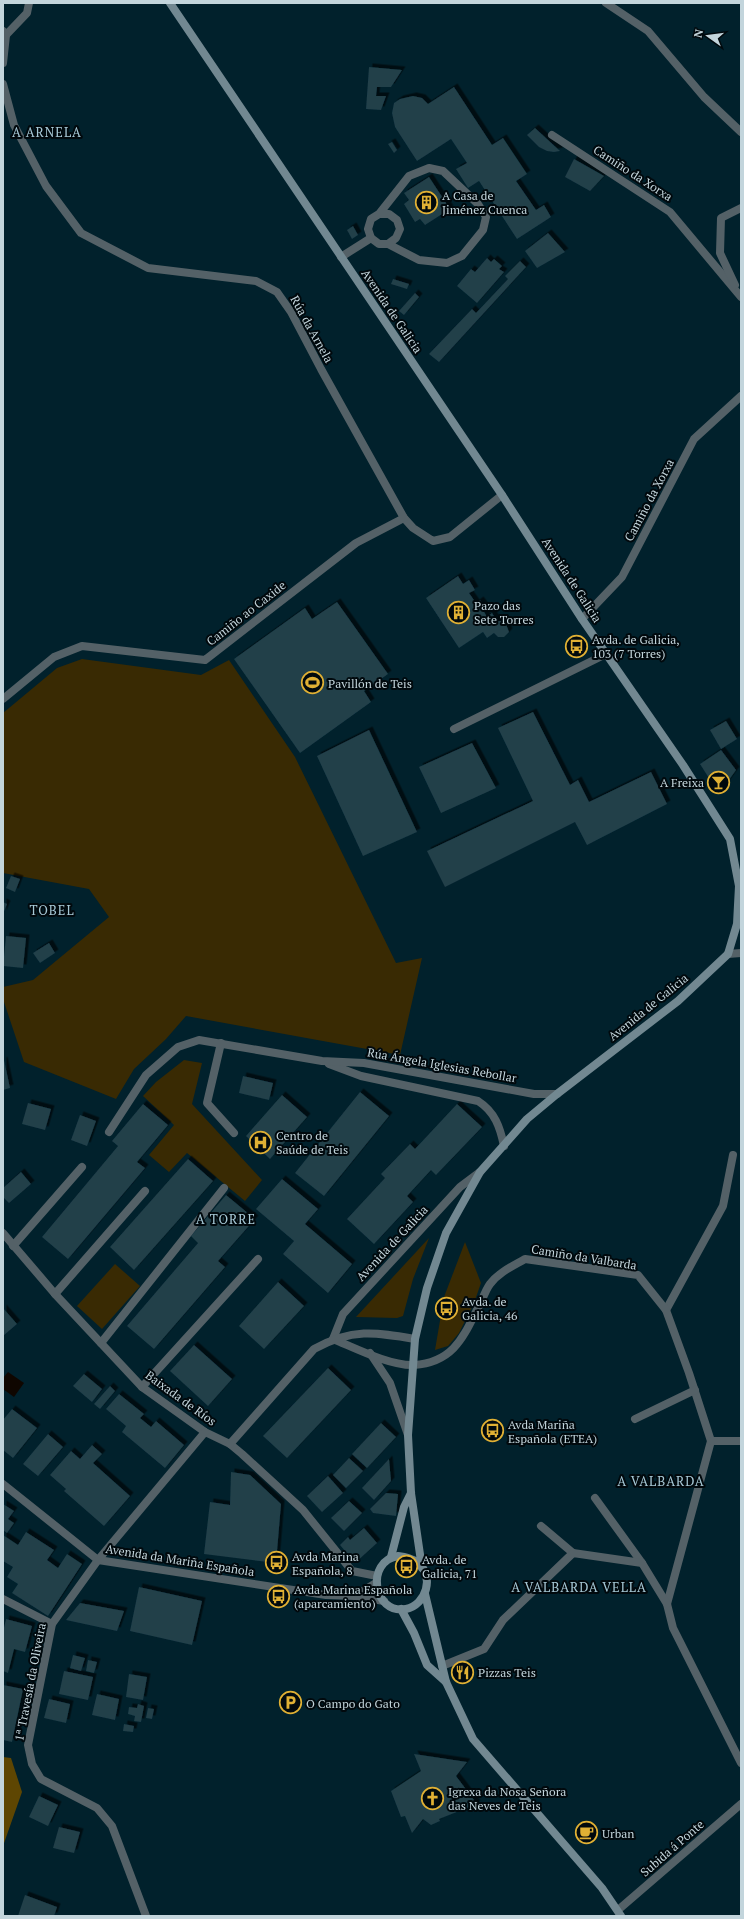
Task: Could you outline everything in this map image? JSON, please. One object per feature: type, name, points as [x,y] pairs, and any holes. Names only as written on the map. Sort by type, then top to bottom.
[{"type":"main road","name":"Avenida de Galicia","points":[[170,3],[502,495],[582,619],[683,765],[730,839],[739,886],[737,924],[728,954],[678,1001],[557,1094],[527,1120],[480,1172],[446,1233],[427,1288],[415,1339],[413,1365],[408,1435],[411,1493],[422,1568]]},
{"type":"main road","name":"Avenida de Galicia","points":[[391,1557],[404,1507],[411,1493]]},
{"type":"main road","points":[[425,1594],[418,1604],[401,1610],[384,1601],[379,1594],[377,1579],[384,1563],[391,1557],[407,1557],[418,1563],[422,1568],[426,1580],[425,1594],[446,1682],[473,1739],[602,1888],[619,1913]]},
{"type":"main road","points":[[401,1610],[414,1633],[427,1665],[446,1682]]},
{"type":"street","points":[[3,63],[4,32],[27,13],[29,3]]},
{"type":"street","points":[[606,3],[648,31],[704,97],[741,132]]},
{"type":"street","name":"Rúa da Arnela","points":[[3,84],[17,132],[46,186],[81,233],[148,268],[256,281],[277,292],[291,312],[321,370],[404,518],[413,528],[433,540],[450,537],[502,495]]},
{"type":"street","name":"Camiño da Xorxa","points":[[552,135],[670,212],[740,296]]},
{"type":"street","points":[[429,168],[443,171],[478,204],[486,217],[483,230],[462,256],[447,263],[419,260],[388,244],[379,244],[371,238],[368,229],[371,220],[379,214],[409,176],[429,168]]},
{"type":"street","name":"Camiño da Xorxa","points":[[740,296],[720,253],[721,218],[741,208]]},
{"type":"street","points":[[379,214],[389,214],[397,220],[400,229],[396,238],[388,244]]},
{"type":"street","points":[[341,257],[371,238]]},
{"type":"street","name":"Camiño da Xorxa","points":[[582,619],[622,577],[694,439],[741,396]]},
{"type":"street","name":"Camiño ao Caxide","points":[[3,699],[54,658],[82,646],[205,660],[356,543],[404,518]]},
{"type":"street","points":[[454,729],[606,654]]},
{"type":"street","points":[[728,954],[741,953]]},
{"type":"street","name":"Rúa Ángela Iglesias Rebollar","points":[[109,1132],[146,1075],[178,1047],[199,1040],[322,1061],[364,1062],[534,1094],[557,1094]]},
{"type":"street","points":[[221,1043],[207,1103],[234,1133]]},
{"type":"street","name":"Rúa Ángela Iglesias Rebollar","points":[[322,1061],[361,1076],[478,1101],[487,1106],[494,1116],[500,1128],[504,1146]]},
{"type":"street","points":[[666,1310],[723,1206],[733,1155]]},
{"type":"street","points":[[13,1246],[82,1167]]},
{"type":"street","name":"Avenida de Galicia","points":[[332,1339],[343,1314],[460,1187],[480,1172]]},
{"type":"street","points":[[101,1343],[224,1188]]},
{"type":"street","points":[[55,1294],[145,1191]]},
{"type":"street","name":"Baixada de Ríos","points":[[3,1234],[55,1294],[142,1387],[205,1432],[230,1444],[303,1510],[352,1571],[377,1579]]},
{"type":"street","points":[[142,1387],[258,1259]]},
{"type":"street","name":"Camiño da Valbarda","points":[[413,1365],[436,1360],[450,1353],[463,1337],[490,1284],[509,1268],[525,1259],[638,1276],[666,1310],[695,1390],[711,1441]]},
{"type":"street","points":[[230,1444],[314,1350],[332,1339],[346,1335],[376,1332],[415,1339]]},
{"type":"street","points":[[332,1339],[390,1361],[413,1365]]},
{"type":"street","name":"Avenida de Galicia","points":[[370,1353],[390,1383],[408,1435]]},
{"type":"street","points":[[635,1419],[695,1390]]},
{"type":"street","name":"1ª Travesía da Oliveira","points":[[146,1916],[112,1826],[97,1808],[41,1779],[32,1764],[28,1745],[52,1624],[98,1560],[205,1432]]},
{"type":"street","points":[[667,1604],[711,1441],[741,1441]]},
{"type":"street","name":"Avenida da Mariña Española","points":[[3,1484],[98,1560],[326,1595],[355,1596],[384,1601]]},
{"type":"street","points":[[595,1498],[642,1563],[667,1604],[673,1628],[741,1763]]},
{"type":"street","points":[[542,1526],[573,1553],[642,1563]]},
{"type":"street","points":[[442,1666],[484,1649],[503,1620],[573,1553]]},
{"type":"street","points":[[355,1596],[377,1579]]},
{"type":"street","points":[[3,1599],[52,1624]]},
{"type":"street","name":"Subida á Ponte","points":[[619,1913],[741,1804]]},
{"type":"shaded area","points":[[82,659],[201,675],[229,660],[295,757],[396,963],[422,958],[400,1055],[186,1016],[166,1039],[134,1069],[116,1099],[24,1062],[3,999],[3,987],[33,980],[109,917],[89,889],[3,873],[3,713],[57,668]]},
{"type":"shaded area","points":[[184,1060],[202,1063],[192,1104],[262,1180],[245,1201],[187,1153],[169,1172],[149,1155],[174,1125],[143,1096],[156,1082]]},
{"type":"shaded area","points":[[429,1238],[413,1279],[403,1316],[397,1318],[356,1317]]},
{"type":"shaded area","points":[[465,1242],[481,1283],[474,1303],[459,1333],[448,1346],[435,1350],[444,1297]]},
{"type":"shaded area","points":[[115,1264],[140,1286],[102,1329],[77,1306]]},
{"type":"shaded area","points":[[8,1372],[24,1383],[14,1397],[3,1389],[3,1378]]},
{"type":"shaded area","points":[[3,1757],[11,1758],[22,1792],[3,1846]]},
{"type":"building","points":[[369,67],[402,70],[391,87],[377,87],[376,96],[386,96],[381,110],[366,109]]},
{"type":"building","points":[[454,87],[492,145],[503,138],[527,174],[516,181],[536,210],[544,205],[551,217],[517,239],[479,181],[468,188],[456,169],[467,163],[451,139],[417,161],[395,127],[392,113],[394,103],[400,99],[413,96],[422,98],[428,104]]},
{"type":"building","points":[[535,128],[560,151],[547,151],[539,147],[527,135]]},
{"type":"building","points":[[392,142],[397,150],[394,153],[388,144]]},
{"type":"building","points":[[574,159],[604,176],[590,191],[565,177]]},
{"type":"building","name":"A Casa de Jiménez Cuenca","points":[[429,177],[450,209],[425,225],[420,219],[415,222],[404,204],[409,200],[404,193]]},
{"type":"building","points":[[353,226],[358,235],[352,239],[347,230]]},
{"type":"building","points":[[548,233],[565,252],[537,268],[525,251]]},
{"type":"building","points":[[487,258],[491,262],[494,259],[502,266],[499,269],[504,272],[477,303],[457,286],[471,269],[475,272]]},
{"type":"building","points":[[520,261],[526,267],[439,362],[429,354],[472,309],[476,313],[508,279],[505,276]]},
{"type":"building","points":[[393,279],[409,284],[407,289],[391,284]]},
{"type":"building","points":[[415,293],[419,297],[404,315],[399,311]]},
{"type":"building","name":"Pazo das Sete Torres","points":[[458,576],[463,584],[469,580],[475,590],[469,593],[476,603],[480,600],[486,608],[483,610],[487,617],[492,613],[497,621],[502,621],[506,624],[509,632],[504,637],[498,637],[494,633],[487,638],[483,632],[459,648],[426,598]]},
{"type":"building","name":"Pavillón de Teis","points":[[337,602],[388,674],[364,691],[371,702],[300,753],[234,659],[305,608],[312,619]]},
{"type":"building","points":[[533,712],[570,785],[578,780],[589,802],[651,772],[667,804],[587,845],[575,822],[445,887],[427,851],[533,801],[498,728]]},
{"type":"building","points":[[726,721],[737,739],[721,749],[710,730]]},
{"type":"building","points":[[369,730],[417,832],[363,856],[317,756]]},
{"type":"building","points":[[472,743],[496,788],[441,813],[419,767]]},
{"type":"building","name":"A Freixa","points":[[721,750],[736,770],[719,794],[700,764]]},
{"type":"building","points":[[11,876],[20,879],[15,892],[6,888]]},
{"type":"building","points":[[3,902],[7,904],[3,914]]},
{"type":"building","points":[[6,936],[26,938],[23,968],[3,966]]},
{"type":"building","points":[[49,943],[55,953],[40,963],[33,953]]},
{"type":"building","points":[[4,1060],[10,1088],[3,1090],[3,1061]]},
{"type":"building","points":[[243,1076],[273,1083],[269,1100],[239,1093]]},
{"type":"building","points":[[360,1092],[389,1116],[324,1196],[295,1173]]},
{"type":"building","points":[[282,1095],[307,1117],[270,1159],[246,1136]]},
{"type":"building","points":[[28,1103],[51,1109],[45,1130],[22,1124]]},
{"type":"building","points":[[143,1104],[168,1125],[137,1162],[145,1168],[68,1259],[42,1237],[118,1146],[112,1141]]},
{"type":"building","points":[[457,1104],[482,1127],[436,1175],[431,1170],[407,1196],[413,1202],[374,1244],[347,1219],[385,1178],[381,1174],[410,1144],[415,1149]]},
{"type":"building","points":[[80,1115],[96,1121],[87,1146],[71,1140]]},
{"type":"building","points":[[188,1159],[213,1181],[134,1270],[110,1247]]},
{"type":"building","points":[[21,1172],[31,1184],[9,1203],[3,1197],[3,1188]]},
{"type":"building","points":[[282,1179],[318,1209],[305,1224],[352,1264],[328,1293],[283,1254],[294,1241],[256,1209]]},
{"type":"building","points":[[226,1195],[255,1219],[218,1261],[225,1267],[154,1349],[127,1326],[198,1243],[191,1236]]},
{"type":"building","points":[[278,1282],[304,1306],[264,1349],[239,1326]]},
{"type":"building","points":[[3,1308],[17,1324],[3,1336]]},
{"type":"building","points":[[194,1345],[232,1379],[208,1406],[170,1371]]},
{"type":"building","points":[[328,1368],[351,1390],[287,1458],[263,1436]]},
{"type":"building","points":[[84,1374],[102,1389],[92,1402],[73,1386]]},
{"type":"building","points":[[110,1386],[115,1391],[100,1409],[94,1404]]},
{"type":"building","points":[[119,1394],[144,1414],[140,1418],[151,1427],[156,1421],[184,1445],[165,1468],[122,1432],[126,1426],[106,1409]]},
{"type":"building","points":[[12,1409],[37,1428],[13,1458],[3,1450],[3,1420]]},
{"type":"building","points":[[381,1423],[396,1437],[367,1468],[352,1454]]},
{"type":"building","points":[[48,1434],[63,1447],[38,1476],[23,1464]]},
{"type":"building","points":[[92,1445],[102,1454],[93,1463],[130,1496],[104,1526],[64,1491],[66,1489],[50,1475],[71,1451],[80,1459]]},
{"type":"building","points":[[349,1458],[363,1471],[346,1488],[333,1475]]},
{"type":"building","points":[[389,1459],[391,1481],[374,1500],[362,1488]]},
{"type":"building","points":[[231,1472],[250,1475],[281,1504],[276,1563],[204,1554],[210,1502],[230,1505]]},
{"type":"building","points":[[328,1476],[343,1493],[322,1512],[307,1496]]},
{"type":"building","points":[[386,1493],[398,1494],[396,1516],[373,1513],[370,1509]]},
{"type":"building","points":[[349,1501],[362,1513],[344,1531],[331,1518]]},
{"type":"building","points":[[3,1504],[14,1511],[8,1519],[14,1523],[7,1533],[3,1530]]},
{"type":"building","points":[[364,1528],[377,1543],[355,1563],[340,1545],[348,1537],[350,1540]]},
{"type":"building","points":[[26,1532],[54,1550],[47,1560],[58,1568],[67,1554],[82,1564],[48,1616],[12,1593],[18,1584],[7,1577],[13,1567],[3,1561],[3,1535],[18,1545]]},
{"type":"building","points":[[139,1587],[202,1601],[192,1645],[130,1631]]},
{"type":"building","points":[[80,1603],[124,1611],[117,1631],[66,1620]]},
{"type":"building","points":[[6,1619],[32,1626],[25,1652],[14,1649],[8,1673],[3,1671],[3,1632]]},
{"type":"building","points":[[73,1655],[85,1658],[81,1671],[70,1668]]},
{"type":"building","points":[[88,1660],[97,1662],[94,1673],[86,1671]]},
{"type":"building","points":[[64,1671],[93,1677],[88,1700],[59,1694]]},
{"type":"building","points":[[129,1674],[147,1677],[143,1700],[126,1697]]},
{"type":"building","points":[[3,1685],[23,1689],[12,1742],[3,1740]]},
{"type":"building","points":[[97,1694],[119,1699],[115,1720],[92,1715]]},
{"type":"building","points":[[49,1699],[70,1704],[66,1723],[44,1718]]},
{"type":"building","points":[[138,1704],[144,1706],[141,1722],[134,1721],[135,1716],[128,1714],[129,1707],[137,1708]]},
{"type":"building","points":[[148,1708],[154,1709],[152,1719],[146,1718]]},
{"type":"building","points":[[124,1724],[134,1726],[133,1732],[123,1731]]},
{"type":"building","name":"Igrexa da Nosa Señora das Neves de Teis","points":[[414,1754],[467,1762],[456,1776],[477,1804],[439,1819],[440,1821],[431,1825],[423,1819],[412,1833],[405,1816],[401,1817],[391,1791],[421,1771]]},
{"type":"building","points":[[39,1796],[58,1805],[48,1826],[29,1817]]},
{"type":"building","points":[[59,1827],[80,1832],[74,1853],[53,1848]]},
{"type":"building","points":[[25,1895],[57,1907],[54,1916],[18,1916]]},
{"type":"place","name":"A Casa de Jiménez Cuenca","points":[[426,202]]},
{"type":"place","name":"Pazo das Sete Torres","points":[[459,612]]},
{"type":"place","name":"Avda. de Galicia, 103 (7 Torres)","points":[[577,646]]},
{"type":"place","name":"Pavillón de Teis","points":[[313,683]]},
{"type":"place","name":"A Freixa","points":[[719,782]]},
{"type":"place","name":"Centro de Saúde de Teis","points":[[261,1142]]},
{"type":"place","name":"Avda. de Galicia, 46","points":[[446,1308]]},
{"type":"place","name":"Avda Mariña Española (ETEA)","points":[[493,1431]]},
{"type":"place","name":"Avda Marina Española, 8","points":[[276,1563]]},
{"type":"place","name":"Avda. de Galicia, 71","points":[[407,1566]]},
{"type":"place","name":"Avda Marina Española (aparcamiento)","points":[[279,1596]]},
{"type":"place","name":"Pizzas Teis","points":[[462,1672]]},
{"type":"place","name":"O Campo do Gato","points":[[290,1703]]},
{"type":"place","name":"Igrexa da Nosa Señora das Neves de Teis","points":[[433,1798]]},
{"type":"place","name":"Urban","points":[[586,1833]]},
{"type":"district","name":"A ARNELA","points":[[47,132]]},
{"type":"district","name":"TOBEL","points":[[52,910]]},
{"type":"district","name":"A TORRE","points":[[226,1219]]},
{"type":"district","name":"A VALBARDA","points":[[661,1481]]},
{"type":"district","name":"A VALBARDA VELLA","points":[[579,1587]]}]
